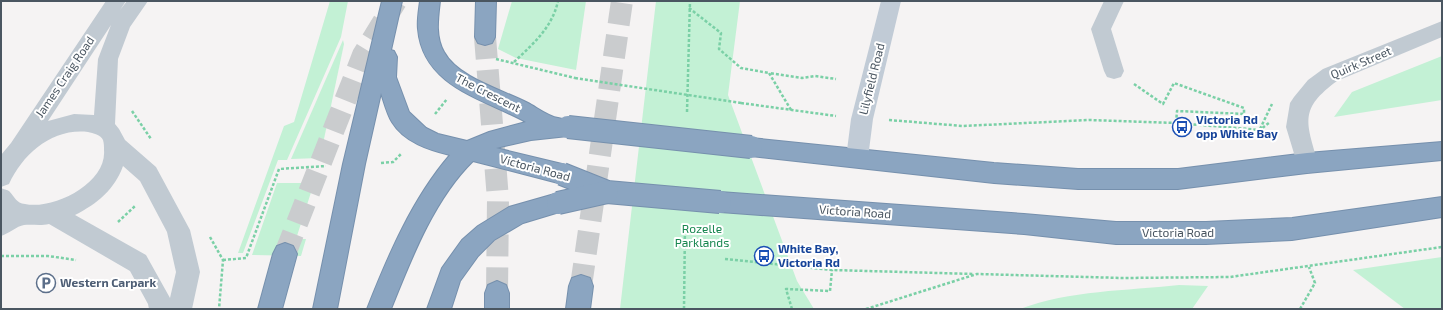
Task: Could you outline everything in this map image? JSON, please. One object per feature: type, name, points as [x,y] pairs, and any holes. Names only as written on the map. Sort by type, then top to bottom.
[{"type":"highway","points":[[325,309],[354,164],[392,1]]},
{"type":"highway","name":"Victoria Road","points":[[392,1],[386,77],[400,118],[418,134],[434,142],[562,174],[607,192],[1131,233],[1206,233],[1292,229],[1442,207]]},
{"type":"highway","name":"The Crescent","points":[[430,1],[427,31],[433,51],[448,72],[461,82],[561,127]]},
{"type":"highway","points":[[485,37],[486,1]]},
{"type":"highway","points":[[379,309],[400,256],[428,203],[450,171],[469,151],[487,142],[510,135],[561,127],[994,173],[1078,179],[1178,179],[1307,163],[1442,151]]},
{"type":"highway","points":[[439,309],[450,276],[470,248],[486,233],[517,214],[607,192]]},
{"type":"highway","points":[[270,309],[285,254]]},
{"type":"main road","name":"Lilyfield Road","points":[[857,158],[862,119],[891,1]]},
{"type":"street","name":"James Craig Road","points":[[5,168],[116,1]]},
{"type":"street","name":"James Craig Road","points":[[20,214],[36,216],[53,214],[74,205],[93,193],[107,177],[115,161],[110,137],[108,59],[121,24],[138,1]]},
{"type":"street","points":[[1114,1],[1101,29],[1114,71]]},
{"type":"street","name":"Quirk Street","points":[[1307,163],[1297,127],[1301,103],[1315,86],[1330,75],[1442,29]]},
{"type":"street","points":[[5,168],[28,142],[44,132],[60,125],[77,122],[92,123],[110,137],[148,174],[178,230],[188,272],[180,309]]},
{"type":"street","points":[[1,198],[8,208],[20,214]]},
{"type":"street","points":[[1,226],[20,214]]},
{"type":"street","points":[[53,214],[138,263],[160,302],[161,309]]},
{"type":"path","points":[[513,62],[541,37],[557,12],[558,1]]},
{"type":"path","points":[[689,8],[721,33],[719,49],[741,68],[802,78],[815,76],[836,79]]},
{"type":"path","points":[[491,58],[513,62],[575,78],[741,103],[862,119],[909,121],[964,126],[1089,120],[1176,123],[1260,130],[1272,120]]},
{"type":"path","points":[[1114,71],[1163,104],[1174,84],[1244,108],[1244,114],[1177,111],[1176,123]]},
{"type":"path","points":[[769,73],[791,110]]},
{"type":"path","points":[[393,162],[461,82]]},
{"type":"path","points":[[1260,130],[1272,103]]},
{"type":"path","points":[[130,104],[132,111],[154,144]]},
{"type":"path","points":[[223,260],[246,258],[279,169],[328,166]]},
{"type":"path","points":[[1,256],[48,256],[74,260],[155,189]]},
{"type":"path","points":[[725,259],[832,270],[1123,278],[1230,277],[1442,246]]},
{"type":"path","points":[[1300,309],[1315,283],[1309,266]]},
{"type":"path","points":[[792,309],[786,289],[830,290],[832,270]]},
{"type":"path","points":[[866,309],[977,274]]},
{"type":"green space","points":[[330,1],[348,1],[341,37],[287,160],[278,160],[243,253],[238,253],[284,126],[294,122]]},
{"type":"green space","points":[[512,1],[586,1],[576,70],[516,58],[498,49]]},
{"type":"green space","name":"Rozelle Parklands","points":[[656,1],[740,1],[728,95],[797,281],[814,309],[620,309]]},
{"type":"green space","points":[[343,40],[344,44],[320,158],[291,159]]},
{"type":"green space","points":[[1442,56],[1442,100],[1334,117],[1352,92]]},
{"type":"green space","points":[[277,183],[314,183],[296,239],[306,239],[301,256],[252,255]]},
{"type":"green space","points":[[1442,257],[1442,309],[1405,309],[1353,270]]},
{"type":"green space","points":[[1179,285],[1208,286],[1192,309],[1020,309],[1058,298],[1098,292]]},
{"type":"tunnel","points":[[285,254],[363,55],[396,1]]},
{"type":"tunnel","points":[[581,286],[622,1]]},
{"type":"tunnel","points":[[485,37],[498,199],[497,293]]},
{"type":"place","name":"Victoria Rd opp White Bay","points":[[1182,127]]},
{"type":"place","name":"White Bay, Victoria Rd","points":[[764,256]]},
{"type":"place","name":"Western Carpark","points":[[46,283]]}]
